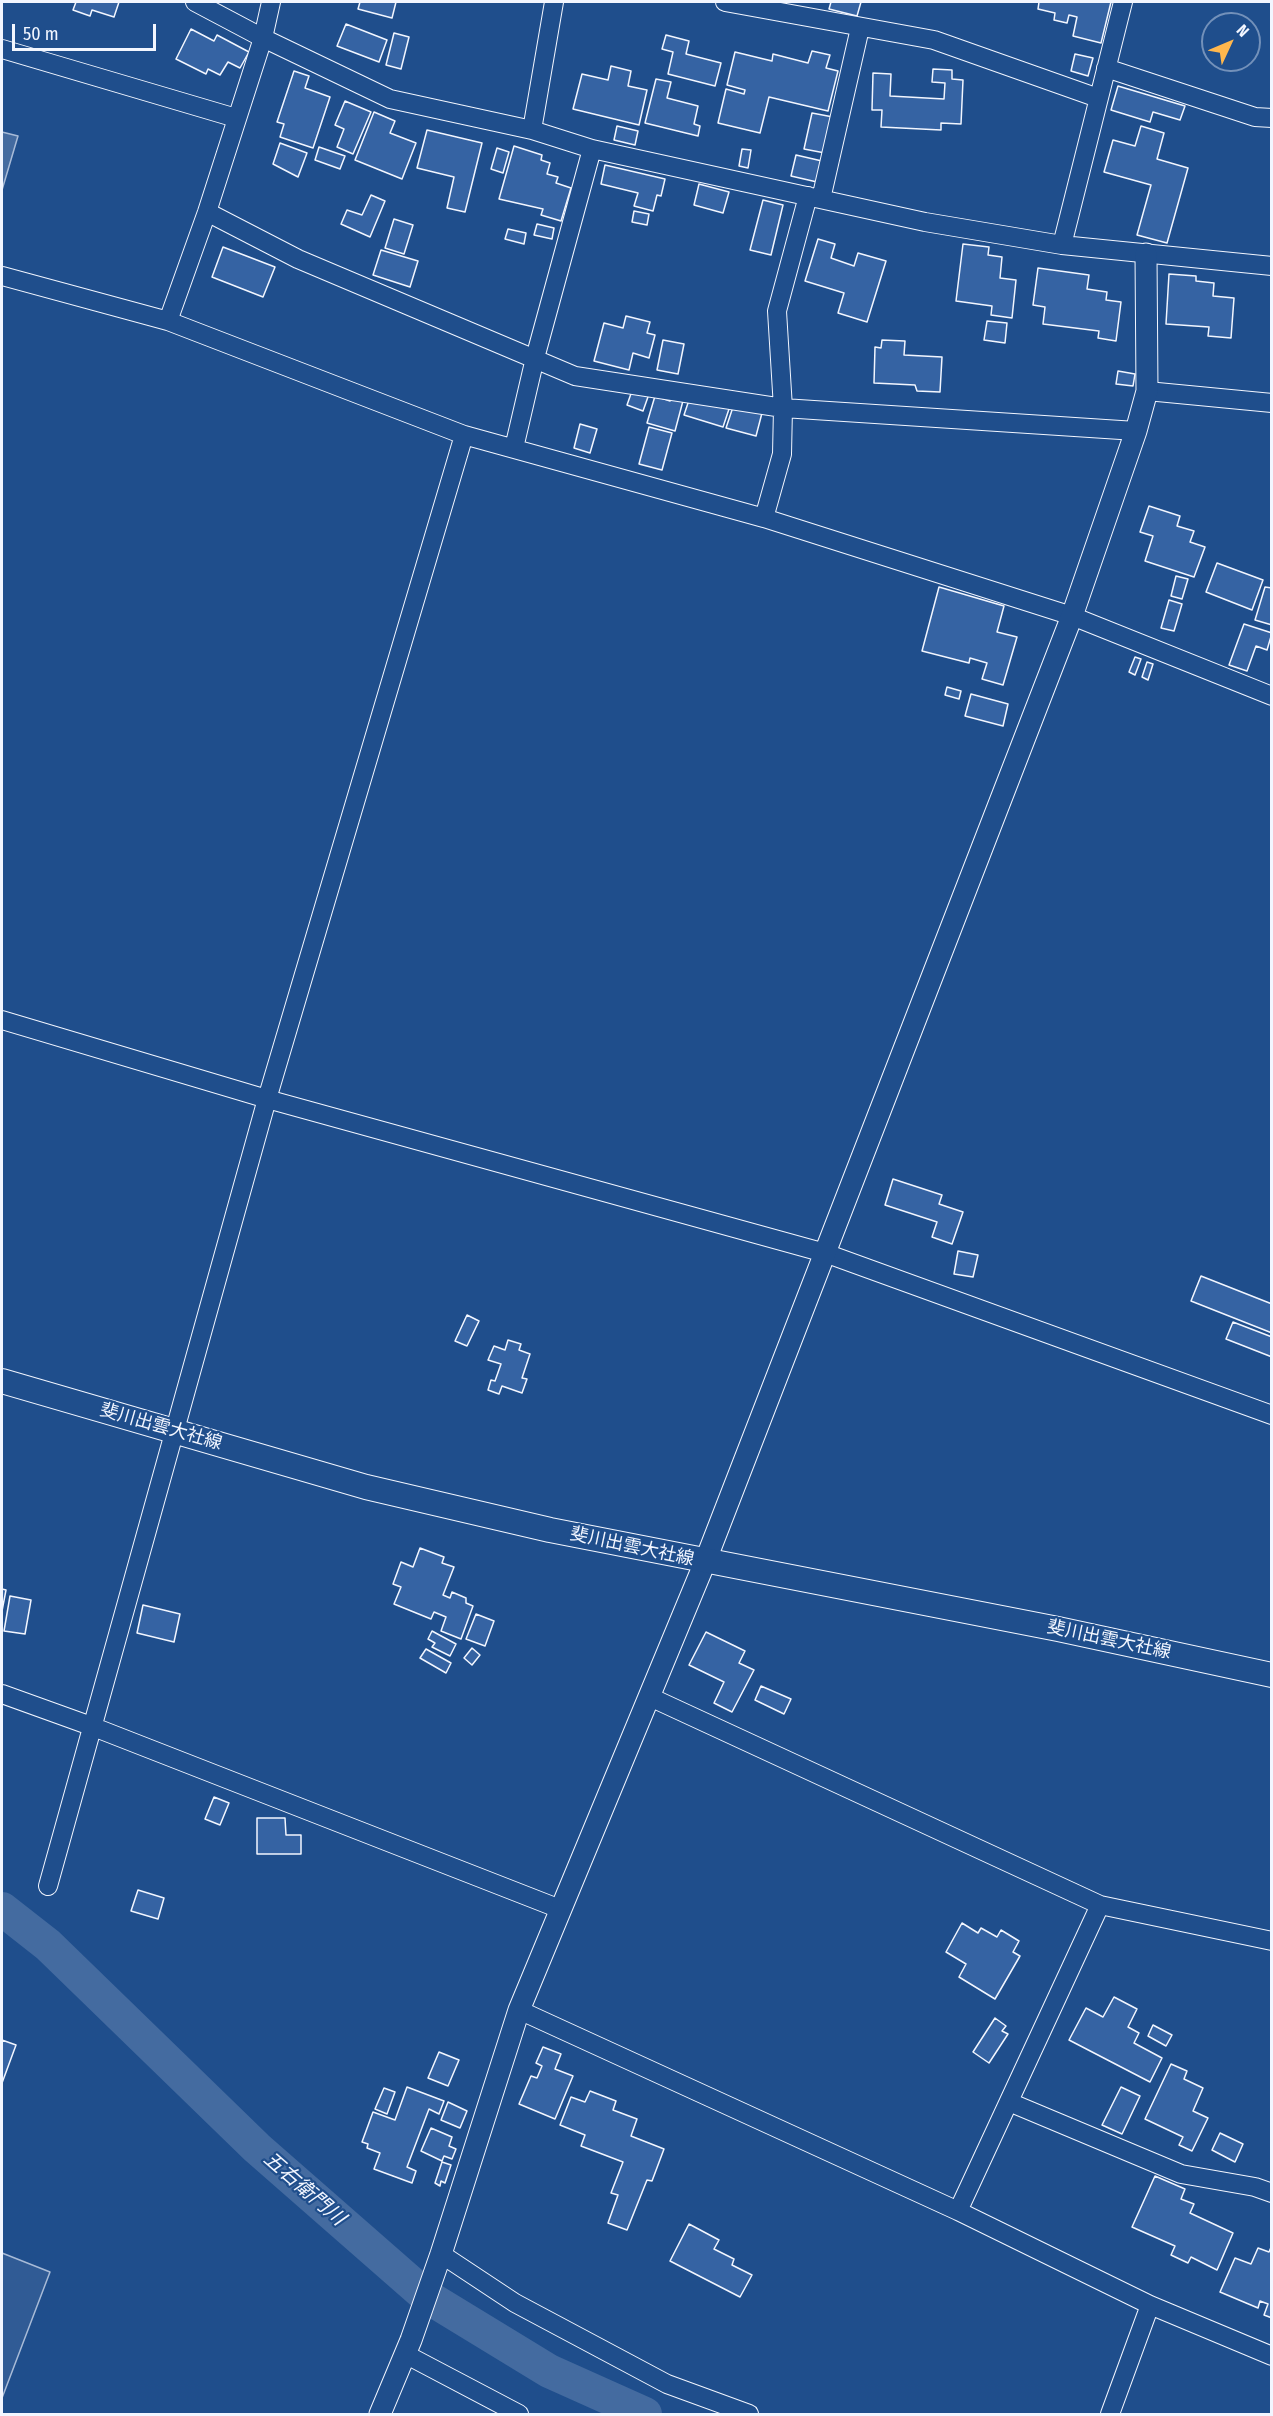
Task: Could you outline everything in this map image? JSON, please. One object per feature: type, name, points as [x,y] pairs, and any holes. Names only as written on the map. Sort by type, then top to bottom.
[{"type":"main road","name":"斐川出雲大社線","points":[[2,1381],[366,1487],[550,1530],[1058,1629],[1272,1675]]},
{"type":"street","points":[[195,2],[263,38],[390,99],[532,130],[592,149],[926,222],[1062,245],[1272,266]]},
{"type":"street","points":[[168,321],[207,212],[263,38],[270,2]]},
{"type":"street","points":[[532,130],[554,2]]},
{"type":"street","points":[[725,2],[934,40],[1098,98]]},
{"type":"street","points":[[1062,245],[1123,2]]},
{"type":"street","points":[[764,518],[782,454],[783,408],[777,311],[814,198],[860,28]]},
{"type":"street","points":[[2,49],[236,118]]},
{"type":"street","points":[[1106,68],[1255,117],[1272,118]]},
{"type":"street","points":[[514,448],[535,358],[592,149]]},
{"type":"street","points":[[207,212],[298,259],[575,376],[783,408],[1136,431]]},
{"type":"street","points":[[380,2415],[408,2347],[441,2254],[519,2010],[705,1562],[1072,616],[1136,431],[1147,391],[1146,254]]},
{"type":"street","points":[[2,276],[168,321],[464,435],[764,518],[1072,616],[1272,696]]},
{"type":"street","points":[[1147,391],[1272,403]]},
{"type":"street","points":[[48,1886],[267,1099],[464,435]]},
{"type":"street","points":[[2,1020],[267,1099],[825,1253],[1272,1414]]},
{"type":"street","points":[[2,1694],[91,1726],[560,1909]]},
{"type":"street","points":[[650,1697],[1100,1905],[1272,1941]]},
{"type":"street","points":[[958,2211],[1100,1905]]},
{"type":"street","points":[[519,2010],[958,2211],[1150,2305],[1272,2356]]},
{"type":"street","points":[[1009,2102],[1181,2174],[1255,2187],[1272,2193]]},
{"type":"street","points":[[441,2254],[515,2303],[667,2384],[749,2415]]},
{"type":"street","points":[[1110,2415],[1150,2305]]},
{"type":"street","points":[[408,2347],[519,2415]]},
{"type":"shaded area","points":[[2,132],[18,136],[2,190]]},
{"type":"shaded area","points":[[2,2253],[50,2272],[2,2398]]},
{"type":"building","points":[[76,2],[119,2],[114,17],[92,10],[90,16],[73,10]]},
{"type":"building","points":[[360,2],[396,2],[392,18],[358,9]]},
{"type":"building","points":[[831,2],[861,2],[857,16],[829,9]]},
{"type":"building","points":[[1039,2],[1111,2],[1101,43],[1073,36],[1077,17],[1069,15],[1067,23],[1054,20],[1055,13],[1038,9]]},
{"type":"building","points":[[346,24],[387,40],[379,62],[337,46]]},
{"type":"building","points":[[191,29],[214,41],[217,35],[249,52],[240,68],[228,62],[220,75],[208,69],[206,74],[176,59]]},
{"type":"building","points":[[394,33],[409,37],[401,69],[386,65]]},
{"type":"building","points":[[666,35],[689,41],[686,54],[721,63],[715,86],[668,74],[673,52],[662,49]]},
{"type":"building","points":[[812,51],[830,55],[826,68],[838,71],[828,111],[769,97],[760,133],[718,123],[726,89],[744,94],[745,90],[727,85],[735,52],[772,61],[773,54],[808,63]]},
{"type":"building","points":[[1075,54],[1093,58],[1088,76],[1071,71]]},
{"type":"building","points":[[611,66],[631,71],[628,86],[647,90],[639,125],[573,109],[582,74],[608,80]]},
{"type":"building","points":[[933,69],[952,70],[952,79],[963,80],[961,124],[941,123],[941,130],[881,127],[882,110],[872,110],[873,73],[891,74],[890,96],[944,99],[945,83],[932,82]]},
{"type":"building","points":[[294,71],[309,76],[305,88],[330,97],[313,148],[280,137],[284,124],[277,122]]},
{"type":"building","points":[[656,79],[671,82],[667,98],[698,106],[694,124],[700,126],[698,136],[645,123]]},
{"type":"building","points":[[1118,86],[1185,106],[1180,120],[1153,112],[1150,122],[1111,110]]},
{"type":"building","points":[[345,101],[371,112],[353,154],[337,147],[344,129],[335,125]]},
{"type":"building","points":[[374,112],[395,121],[390,133],[416,143],[402,179],[355,160]]},
{"type":"building","points":[[812,113],[833,117],[825,153],[804,149]]},
{"type":"building","points":[[617,126],[638,131],[635,145],[614,140]]},
{"type":"building","points":[[1141,126],[1164,133],[1157,159],[1188,168],[1167,243],[1137,235],[1151,185],[1104,172],[1113,140],[1135,146]]},
{"type":"building","points":[[427,130],[482,143],[465,212],[447,208],[454,177],[417,168]]},
{"type":"building","points":[[280,143],[307,153],[298,177],[273,164]]},
{"type":"building","points":[[514,146],[542,155],[541,160],[550,163],[547,174],[558,177],[556,183],[571,188],[561,221],[541,215],[543,209],[499,199]]},
{"type":"building","points":[[319,147],[345,156],[340,169],[315,160]]},
{"type":"building","points":[[497,148],[509,152],[503,173],[491,169]]},
{"type":"building","points":[[742,149],[751,150],[748,168],[739,166]]},
{"type":"building","points":[[796,155],[822,161],[817,182],[791,176]]},
{"type":"building","points":[[605,165],[665,179],[661,196],[657,195],[653,211],[634,206],[638,193],[601,184]]},
{"type":"building","points":[[699,184],[729,192],[723,213],[694,205]]},
{"type":"building","points":[[371,195],[385,201],[370,237],[341,224],[347,210],[362,215]]},
{"type":"building","points":[[763,200],[783,205],[771,255],[750,250]]},
{"type":"building","points":[[634,211],[649,214],[647,225],[632,222]]},
{"type":"building","points":[[394,219],[413,225],[404,254],[385,248]]},
{"type":"building","points":[[537,224],[554,228],[552,239],[534,235]]},
{"type":"building","points":[[508,229],[526,233],[524,244],[505,239]]},
{"type":"building","points":[[818,239],[835,244],[831,258],[854,266],[858,253],[886,261],[867,322],[838,313],[844,293],[805,281]]},
{"type":"building","points":[[963,244],[989,247],[988,255],[1002,257],[1000,278],[1016,280],[1012,318],[991,315],[992,306],[956,301]]},
{"type":"building","points":[[223,247],[275,267],[263,297],[212,277]]},
{"type":"building","points":[[381,250],[418,261],[410,287],[373,275]]},
{"type":"building","points":[[1038,268],[1089,275],[1087,289],[1107,292],[1106,300],[1121,302],[1116,341],[1098,338],[1099,331],[1043,324],[1045,307],[1033,305]]},
{"type":"building","points":[[1169,274],[1196,276],[1196,281],[1214,283],[1213,296],[1234,298],[1231,338],[1208,336],[1209,327],[1166,324]]},
{"type":"building","points":[[626,316],[650,322],[647,333],[655,335],[649,358],[633,353],[629,370],[594,361],[604,323],[623,328]]},
{"type":"building","points":[[987,321],[1007,323],[1005,343],[984,340]]},
{"type":"building","points":[[663,340],[684,344],[678,374],[657,370]]},
{"type":"building","points":[[882,340],[905,341],[904,355],[942,357],[940,392],[917,391],[915,385],[874,383],[875,347],[881,348]]},
{"type":"building","points":[[1118,371],[1135,374],[1133,386],[1116,384]]},
{"type":"building","points":[[633,388],[649,394],[643,411],[627,405]]},
{"type":"building","points":[[672,394],[684,397],[675,431],[647,423],[655,396],[670,401]]},
{"type":"building","points":[[691,394],[730,406],[723,427],[684,415]]},
{"type":"building","points":[[734,404],[762,413],[756,436],[726,428]]},
{"type":"building","points":[[580,424],[597,429],[590,453],[574,448]]},
{"type":"building","points":[[649,427],[672,433],[662,470],[639,464]]},
{"type":"building","points":[[1149,506],[1180,516],[1177,526],[1194,531],[1190,542],[1205,547],[1194,577],[1145,561],[1153,536],[1140,532]]},
{"type":"building","points":[[1217,563],[1263,580],[1252,610],[1206,592]]},
{"type":"building","points":[[1176,576],[1188,579],[1182,599],[1171,596]]},
{"type":"building","points":[[939,587],[1004,606],[997,632],[1017,637],[1003,685],[982,679],[987,663],[970,658],[969,663],[922,651]]},
{"type":"building","points":[[1265,587],[1272,588],[1272,625],[1255,620]]},
{"type":"building","points":[[1169,600],[1182,604],[1174,631],[1161,628]]},
{"type":"building","points":[[1244,624],[1272,633],[1267,650],[1256,646],[1247,671],[1229,665]]},
{"type":"building","points":[[1135,657],[1141,659],[1135,675],[1129,672]]},
{"type":"building","points":[[1147,662],[1153,664],[1148,680],[1142,677]]},
{"type":"building","points":[[947,687],[961,691],[959,699],[945,695]]},
{"type":"building","points":[[971,694],[1008,704],[1003,726],[965,716]]},
{"type":"building","points":[[893,1179],[942,1195],[939,1204],[963,1212],[952,1244],[932,1237],[937,1222],[885,1205]]},
{"type":"building","points":[[958,1251],[978,1255],[973,1277],[954,1274]]},
{"type":"building","points":[[1201,1276],[1272,1304],[1272,1333],[1191,1301]]},
{"type":"building","points":[[467,1315],[479,1321],[467,1346],[455,1341]]},
{"type":"building","points":[[1233,1322],[1272,1337],[1272,1357],[1226,1339]]},
{"type":"building","points":[[508,1340],[521,1344],[519,1350],[530,1354],[522,1378],[527,1379],[522,1393],[502,1386],[499,1394],[488,1390],[491,1380],[495,1381],[501,1364],[488,1360],[494,1346],[505,1350]]},
{"type":"building","points":[[420,1548],[444,1557],[442,1563],[454,1567],[443,1595],[450,1598],[452,1592],[466,1598],[466,1603],[473,1606],[461,1639],[441,1631],[446,1617],[434,1612],[431,1619],[394,1604],[401,1587],[393,1584],[401,1562],[413,1567]]},
{"type":"building","points":[[2,1589],[6,1590],[2,1611]]},
{"type":"building","points":[[10,1596],[31,1600],[25,1634],[4,1631]]},
{"type":"building","points":[[143,1605],[180,1614],[174,1642],[137,1633]]},
{"type":"building","points":[[476,1614],[494,1621],[485,1646],[466,1639]]},
{"type":"building","points":[[432,1631],[456,1644],[450,1656],[432,1647],[435,1643],[428,1639]]},
{"type":"building","points":[[706,1632],[745,1651],[739,1663],[754,1670],[732,1712],[714,1703],[724,1682],[689,1665]]},
{"type":"building","points":[[472,1648],[480,1655],[472,1665],[464,1658]]},
{"type":"building","points":[[426,1649],[451,1663],[446,1673],[420,1658]]},
{"type":"building","points":[[761,1686],[791,1699],[784,1714],[755,1700]]},
{"type":"building","points":[[214,1797],[229,1803],[220,1825],[205,1819]]},
{"type":"building","points":[[257,1818],[285,1818],[286,1835],[301,1835],[301,1854],[257,1854]]},
{"type":"building","points":[[138,1890],[164,1898],[158,1919],[131,1911]]},
{"type":"building","points":[[962,1923],[978,1933],[981,1928],[997,1937],[1001,1930],[1019,1941],[1013,1952],[1020,1956],[995,1999],[959,1977],[966,1964],[946,1952]]},
{"type":"building","points":[[1114,1997],[1137,2009],[1128,2027],[1139,2033],[1134,2043],[1162,2058],[1150,2082],[1069,2040],[1086,2008],[1103,2017]]},
{"type":"building","points":[[995,2018],[1006,2026],[1002,2031],[1008,2034],[989,2063],[973,2052]]},
{"type":"building","points":[[1153,2025],[1172,2035],[1166,2046],[1148,2036]]},
{"type":"building","points":[[2,2040],[16,2045],[2,2083]]},
{"type":"building","points":[[543,2047],[561,2054],[555,2069],[573,2076],[555,2119],[519,2104],[531,2076],[537,2078],[542,2066],[536,2063]]},
{"type":"building","points":[[439,2052],[459,2060],[448,2086],[428,2078]]},
{"type":"building","points":[[1171,2064],[1187,2071],[1184,2079],[1203,2088],[1193,2111],[1208,2118],[1192,2151],[1179,2145],[1183,2137],[1145,2119]]},
{"type":"building","points":[[407,2087],[444,2101],[439,2114],[429,2109],[407,2167],[416,2171],[412,2183],[374,2169],[380,2153],[367,2148],[368,2144],[362,2142],[373,2112],[395,2120]]},
{"type":"building","points":[[1121,2087],[1140,2096],[1122,2134],[1102,2125]]},
{"type":"building","points":[[384,2088],[395,2092],[387,2114],[375,2109]]},
{"type":"building","points":[[590,2091],[616,2101],[613,2110],[637,2119],[631,2136],[664,2149],[652,2181],[647,2180],[627,2230],[608,2223],[618,2195],[611,2193],[623,2162],[581,2146],[585,2135],[560,2125],[571,2097],[585,2102]]},
{"type":"building","points":[[448,2102],[467,2111],[460,2128],[441,2120]]},
{"type":"building","points":[[431,2128],[452,2137],[449,2146],[456,2149],[452,2159],[444,2156],[442,2161],[421,2151]]},
{"type":"building","points":[[1220,2133],[1243,2144],[1235,2162],[1212,2150]]},
{"type":"building","points":[[442,2162],[451,2165],[445,2183],[441,2181],[440,2186],[435,2183]]},
{"type":"building","points":[[1155,2176],[1185,2189],[1181,2199],[1194,2204],[1190,2213],[1233,2233],[1217,2270],[1191,2257],[1188,2263],[1171,2255],[1175,2246],[1132,2227]]},
{"type":"building","points":[[689,2224],[719,2240],[714,2249],[734,2259],[732,2265],[752,2275],[740,2297],[670,2261]]},
{"type":"building","points":[[1272,2245],[1272,2318],[1264,2315],[1268,2304],[1260,2301],[1258,2308],[1220,2292],[1235,2258],[1251,2264],[1258,2248],[1269,2252]]},
{"type":"waterway","name":"五右衛門川","points":[[2,1909],[48,1945],[257,2148],[426,2296],[549,2371],[645,2414]]}]
